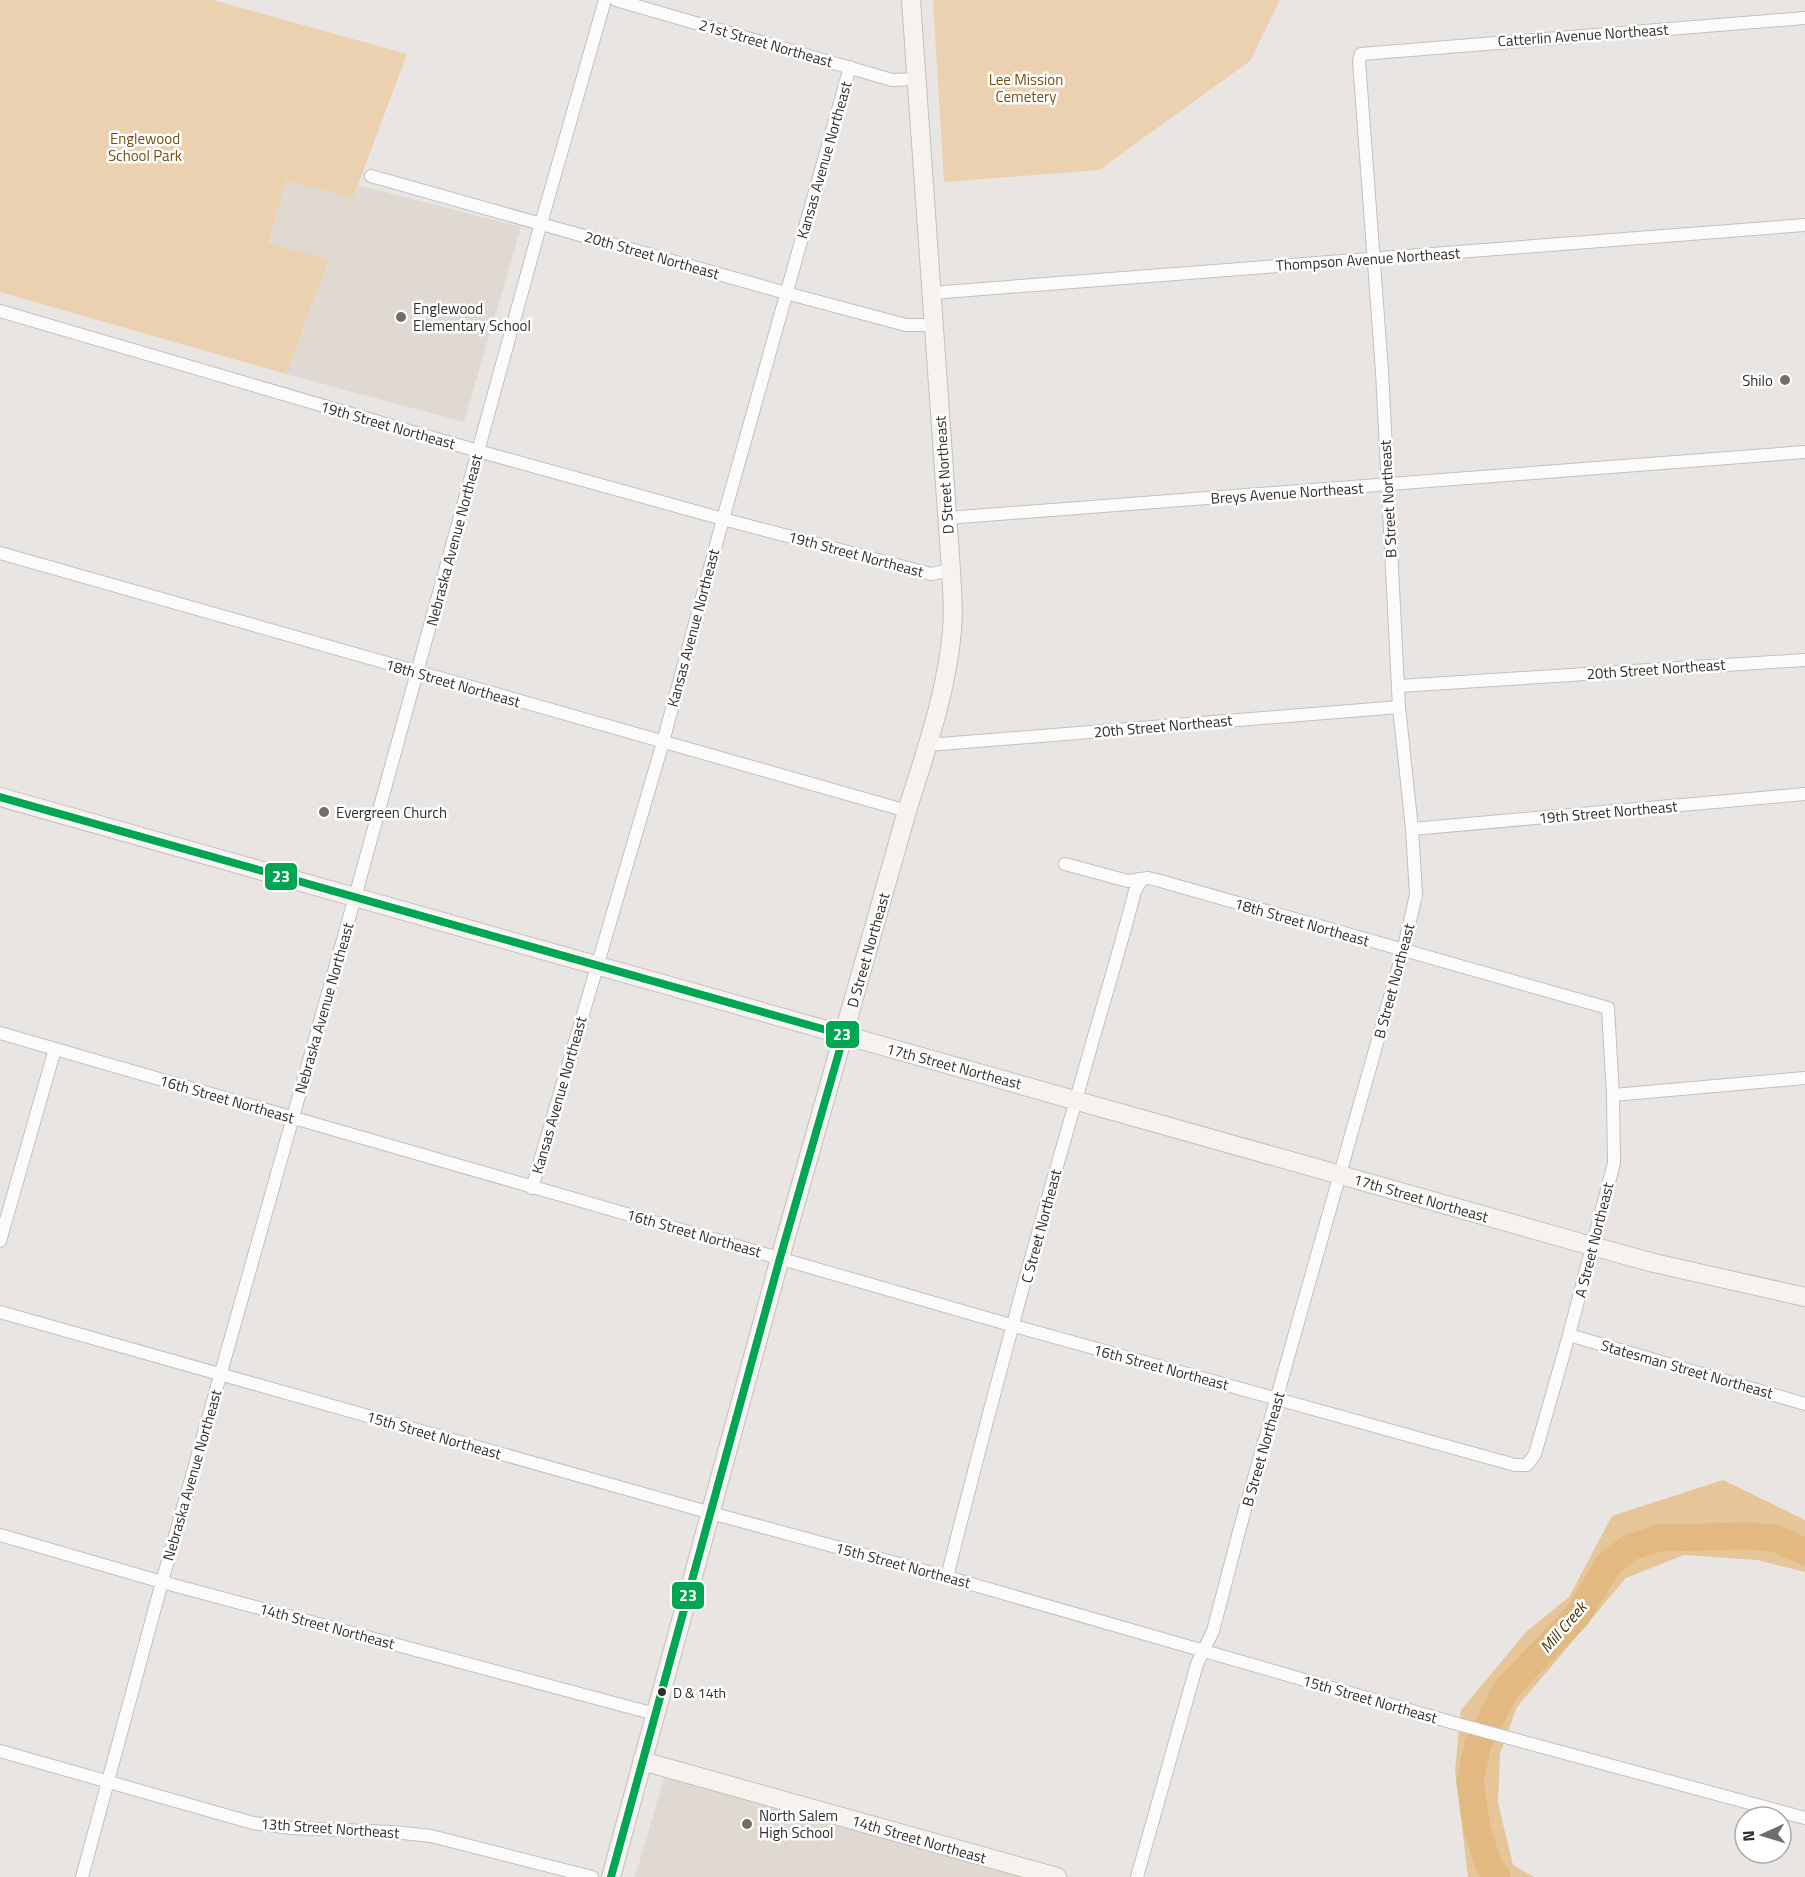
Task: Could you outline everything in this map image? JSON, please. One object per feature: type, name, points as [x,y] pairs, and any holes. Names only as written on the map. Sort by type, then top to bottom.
[{"type":"street","name":"Nebraska Avenue Northeast","points":[[82,1877],[162,1582],[605,0]]},
{"type":"street","name":"21st Street Northeast","points":[[616,0],[892,80],[917,79]]},
{"type":"street","name":"D Street Northeast","points":[[611,1877],[780,1258],[907,811],[928,745],[952,630],[951,570],[911,0]]},
{"type":"street","name":"Catterlin Avenue Northeast","points":[[1361,54],[1805,18]]},
{"type":"street","name":"B Street Northeast","points":[[1137,1877],[1197,1664],[1212,1631],[1341,1175],[1403,951],[1416,895],[1412,829],[1399,707],[1374,259],[1359,62],[1361,54]]},
{"type":"street","name":"Kansas Avenue Northeast","points":[[532,1188],[663,742],[850,67]]},
{"type":"street","name":"20th Street Northeast","points":[[372,176],[906,325],[933,325]]},
{"type":"street","name":"Thompson Avenue Northeast","points":[[931,293],[1805,225]]},
{"type":"street","name":"19th Street Northeast","points":[[1,316],[723,519],[931,574],[951,570]]},
{"type":"street","name":"Breys Avenue Northeast","points":[[947,518],[1805,452]]},
{"type":"street","name":"18th Street Northeast","points":[[0,553],[907,811]]},
{"type":"street","name":"20th Street Northeast","points":[[1399,686],[1805,660]]},
{"type":"street","name":"20th Street Northeast","points":[[928,745],[1399,707]]},
{"type":"street","name":"19th Street Northeast","points":[[1412,829],[1805,794]]},
{"type":"street","name":"17th Street Northeast","points":[[0,797],[1592,1246],[1654,1263],[1805,1297]]},
{"type":"street","name":"18th Street Northeast","points":[[1065,864],[1128,880],[1156,880],[1608,1008]]},
{"type":"street","name":"C Street Northeast","points":[[947,1577],[978,1454],[1076,1100],[1135,891],[1142,879]]},
{"type":"street","name":"A Street Northeast","points":[[1527,1465],[1535,1454],[1614,1163],[1608,1008]]},
{"type":"street","name":"16th Street Northeast","points":[[0,1033],[1014,1326],[1515,1465],[1527,1465]]},
{"type":"street","points":[[0,1241],[55,1049]]},
{"type":"street","points":[[1613,1095],[1805,1078]]},
{"type":"street","name":"15th Street Northeast","points":[[0,1312],[947,1577],[1454,1723],[1805,1818]]},
{"type":"street","name":"Statesman Street Northeast","points":[[1569,1335],[1805,1404]]},
{"type":"street","name":"14th Street Northeast","points":[[0,1535],[162,1582],[655,1714]]},
{"type":"street","name":"13th Street Northeast","points":[[0,1751],[253,1823],[292,1828],[393,1832],[431,1836],[592,1877]]},
{"type":"street","name":"14th Street Northeast","points":[[642,1761],[1058,1877]]},
{"type":"shaded area","name":"Englewood Elementary School","points":[[286,179],[353,197],[358,185],[521,227],[464,422],[286,374],[329,261],[269,244]]},
{"type":"shaded area","points":[[1723,1480],[1805,1520],[1805,1572],[1757,1560],[1684,1555],[1626,1578],[1517,1707],[1500,1753],[1498,1803],[1513,1865],[1534,1877],[1468,1877],[1455,1770],[1461,1710],[1527,1631],[1569,1597],[1612,1516]]},
{"type":"shaded area","name":"North Salem High School","points":[[666,1771],[1020,1877],[635,1877]]},
{"type":"green space","name":"Englewood School Park","points":[[0,0],[213,0],[407,54],[353,198],[286,180],[269,243],[329,260],[286,374],[0,292]]},
{"type":"green space","name":"Lee Mission Cemetery","points":[[933,0],[1280,0],[1250,61],[1099,170],[944,182]]},
{"type":"waterway","name":"Mill Creek","points":[[1497,1877],[1489,1866],[1477,1829],[1470,1782],[1478,1744],[1506,1689],[1577,1616],[1608,1565],[1631,1547],[1659,1538],[1746,1536],[1775,1538],[1805,1552]]},
{"type":"transit line","name":"23","points":[[0,797],[844,1035],[780,1258],[611,1877]]},
{"type":"place","name":"Englewood Elementary School","points":[[401,317]]},
{"type":"place","name":"Shilo","points":[[1785,380]]},
{"type":"place","name":"Evergreen Church","points":[[324,812]]},
{"type":"place","name":"D & 14th","points":[[662,1692]]},
{"type":"place","name":"North Salem High School","points":[[747,1824]]}]
